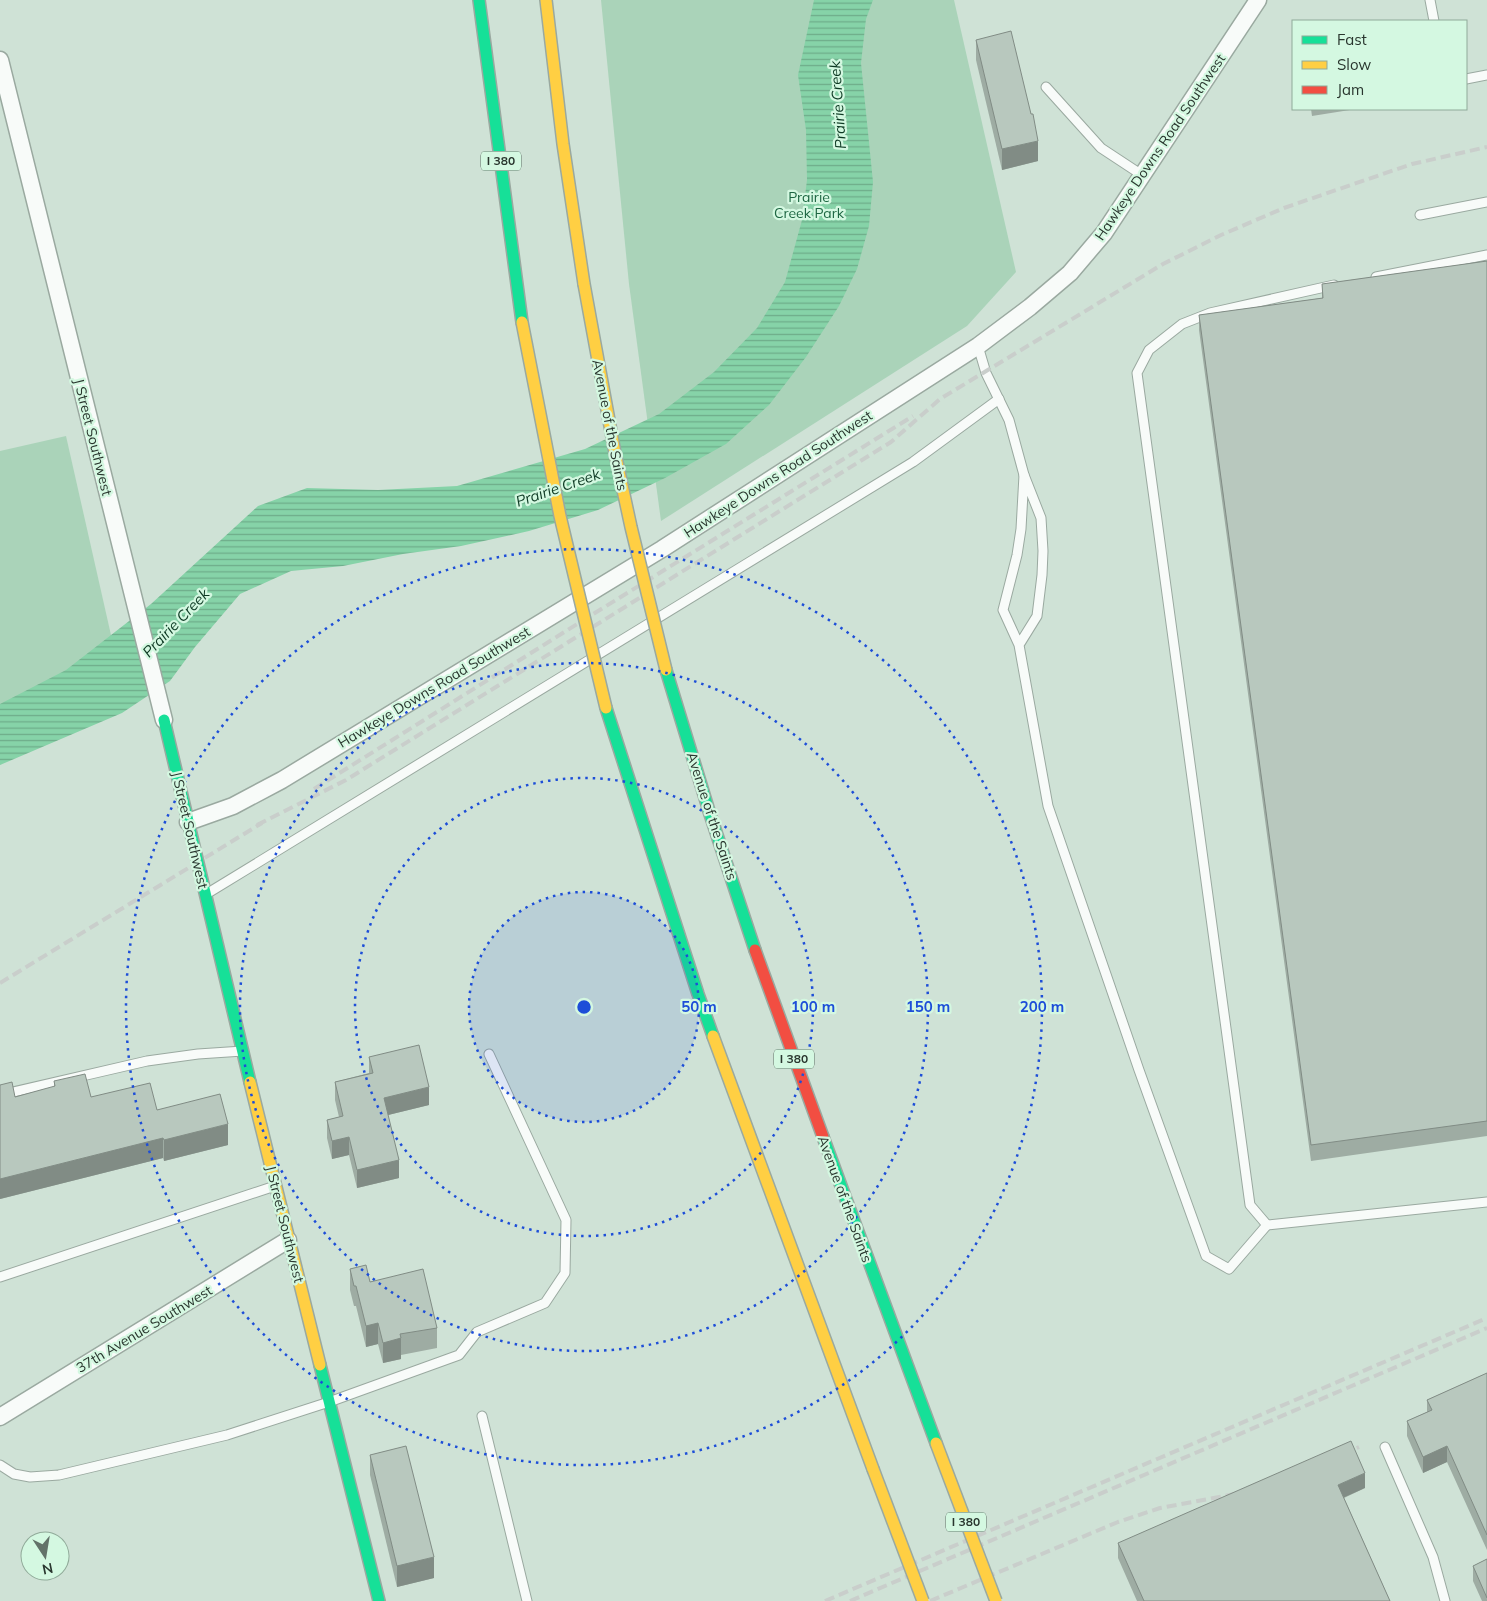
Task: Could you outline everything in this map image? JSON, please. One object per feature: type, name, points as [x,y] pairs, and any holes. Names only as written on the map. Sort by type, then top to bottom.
[{"type":"main road","name":"I 380","points":[[479,0],[522,322],[532,383],[566,544],[606,708],[698,994],[923,1601]]},
{"type":"main road","name":"Avenue of the Saints","points":[[546,0],[563,144],[584,284],[602,385],[629,518],[666,670],[764,978],[996,1601]]},
{"type":"main road","name":"J Street Southwest","points":[[164,720],[288,1240],[379,1601]]},
{"type":"street","name":"Hawkeye Downs Road Southwest","points":[[188,822],[233,806],[282,780],[662,549],[978,346],[1030,307],[1070,273],[1104,233],[1258,0]]},
{"type":"street","name":"J Street Southwest","points":[[0,60],[164,720]]},
{"type":"street","name":"37th Avenue Southwest","points":[[0,1417],[288,1240]]},
{"type":"lane","points":[[1430,0],[1434,20]]},
{"type":"lane","points":[[1467,79],[1487,75]]},
{"type":"lane","points":[[1046,87],[1100,148],[1142,175]]},
{"type":"lane","points":[[1420,215],[1487,202]]},
{"type":"lane","points":[[1371,278],[1487,255]]},
{"type":"lane","points":[[1267,1225],[1250,1205],[1136,373],[1148,350],[1182,324],[1210,313],[1343,283]]},
{"type":"lane","points":[[978,346],[986,373],[1009,420],[1024,475],[1041,518],[1043,551],[1037,616],[1020,645]]},
{"type":"lane","points":[[205,895],[913,462],[999,399]]},
{"type":"lane","points":[[1024,475],[1018,547],[1003,610],[1020,645],[1048,806],[1138,1070],[1206,1256],[1228,1269],[1267,1225],[1487,1202]]},
{"type":"lane","points":[[0,1095],[147,1061],[198,1054],[243,1051]]},
{"type":"lane","points":[[0,1465],[14,1474],[30,1477],[59,1475],[227,1435],[329,1402],[459,1355],[477,1332],[545,1303],[565,1273],[566,1220],[489,1054]]},
{"type":"lane","points":[[0,1277],[275,1186]]},
{"type":"lane","points":[[482,1416],[527,1601]]},
{"type":"lane","points":[[1385,1447],[1433,1556],[1445,1601]]},
{"type":"green space","name":"Prairie Creek Park","points":[[601,0],[954,0],[1016,272],[967,326],[661,521],[629,284]]},
{"type":"green space","points":[[66,436],[125,697],[0,763],[0,451]]},
{"type":"water","name":"Prairie Creek","points":[[814,0],[873,0],[866,19],[861,63],[873,182],[869,226],[857,269],[839,306],[806,357],[769,405],[726,444],[665,478],[598,510],[529,531],[461,546],[403,554],[343,566],[291,571],[240,594],[195,647],[170,681],[122,713],[0,765],[0,704],[66,670],[151,604],[258,506],[307,488],[378,490],[457,486],[585,449],[659,414],[714,372],[757,328],[785,282],[802,220],[807,180],[806,130],[798,75]]},
{"type":"building","points":[[1011,31],[1031,114],[1033,114],[1038,141],[1002,149],[976,40]]},
{"type":"building","points":[[1487,261],[1487,1121],[1311,1145],[1199,315],[1323,298],[1322,284]]},
{"type":"building","points":[[419,1045],[429,1087],[384,1098],[399,1160],[357,1170],[349,1137],[332,1141],[327,1120],[343,1116],[335,1082],[373,1073],[369,1057]]},
{"type":"building","points":[[85,1074],[91,1097],[150,1083],[157,1110],[220,1094],[228,1124],[164,1140],[163,1138],[0,1179],[0,1085],[12,1082],[15,1097],[55,1086],[54,1081]]},
{"type":"building","points":[[366,1265],[370,1282],[423,1269],[437,1328],[400,1334],[401,1338],[383,1343],[378,1323],[366,1326],[350,1269]]},
{"type":"building","points":[[1487,1373],[1487,1535],[1447,1446],[1423,1457],[1407,1421],[1432,1410],[1427,1400]]},
{"type":"building","points":[[1351,1441],[1365,1473],[1338,1485],[1390,1601],[1144,1601],[1118,1543]]},
{"type":"building","points":[[406,1446],[434,1557],[397,1566],[370,1455]]},
{"type":"building","points":[[1487,1559],[1487,1598],[1473,1566]]},
{"type":"railway","points":[[257,825],[346,780],[891,442],[940,399],[1163,264],[1221,235],[1284,208],[1412,164],[1487,147]]},
{"type":"railway","points":[[314,789],[913,416]]},
{"type":"railway","points":[[0,983],[262,823]]},
{"type":"railway","points":[[825,1601],[1487,1318]]},
{"type":"railway","points":[[850,1601],[1487,1328]]},
{"type":"railway","points":[[1343,1454],[1359,1447]]},
{"type":"railway","points":[[930,1601],[1118,1522],[1160,1508],[1235,1494]]},
{"type":"traffic: fast","points":[[479,0],[522,322]]},
{"type":"traffic: fast","points":[[666,670],[709,811],[755,950]]},
{"type":"traffic: fast","points":[[606,708],[713,1036]]},
{"type":"traffic: fast","points":[[164,720],[250,1082]]},
{"type":"traffic: fast","points":[[823,1137],[936,1443]]},
{"type":"traffic: fast","points":[[320,1365],[379,1601]]},
{"type":"traffic: slow","points":[[546,0],[563,144],[584,284]]},
{"type":"traffic: slow","points":[[584,284],[615,453],[666,670]]},
{"type":"traffic: slow","points":[[522,322],[560,516],[606,708]]},
{"type":"traffic: slow","points":[[713,1036],[873,1469]]},
{"type":"traffic: slow","points":[[250,1082],[320,1365]]},
{"type":"traffic: slow","points":[[936,1443],[996,1601]]},
{"type":"traffic: slow","points":[[873,1469],[923,1601]]},
{"type":"traffic: jam","points":[[755,950],[823,1137]]}]
